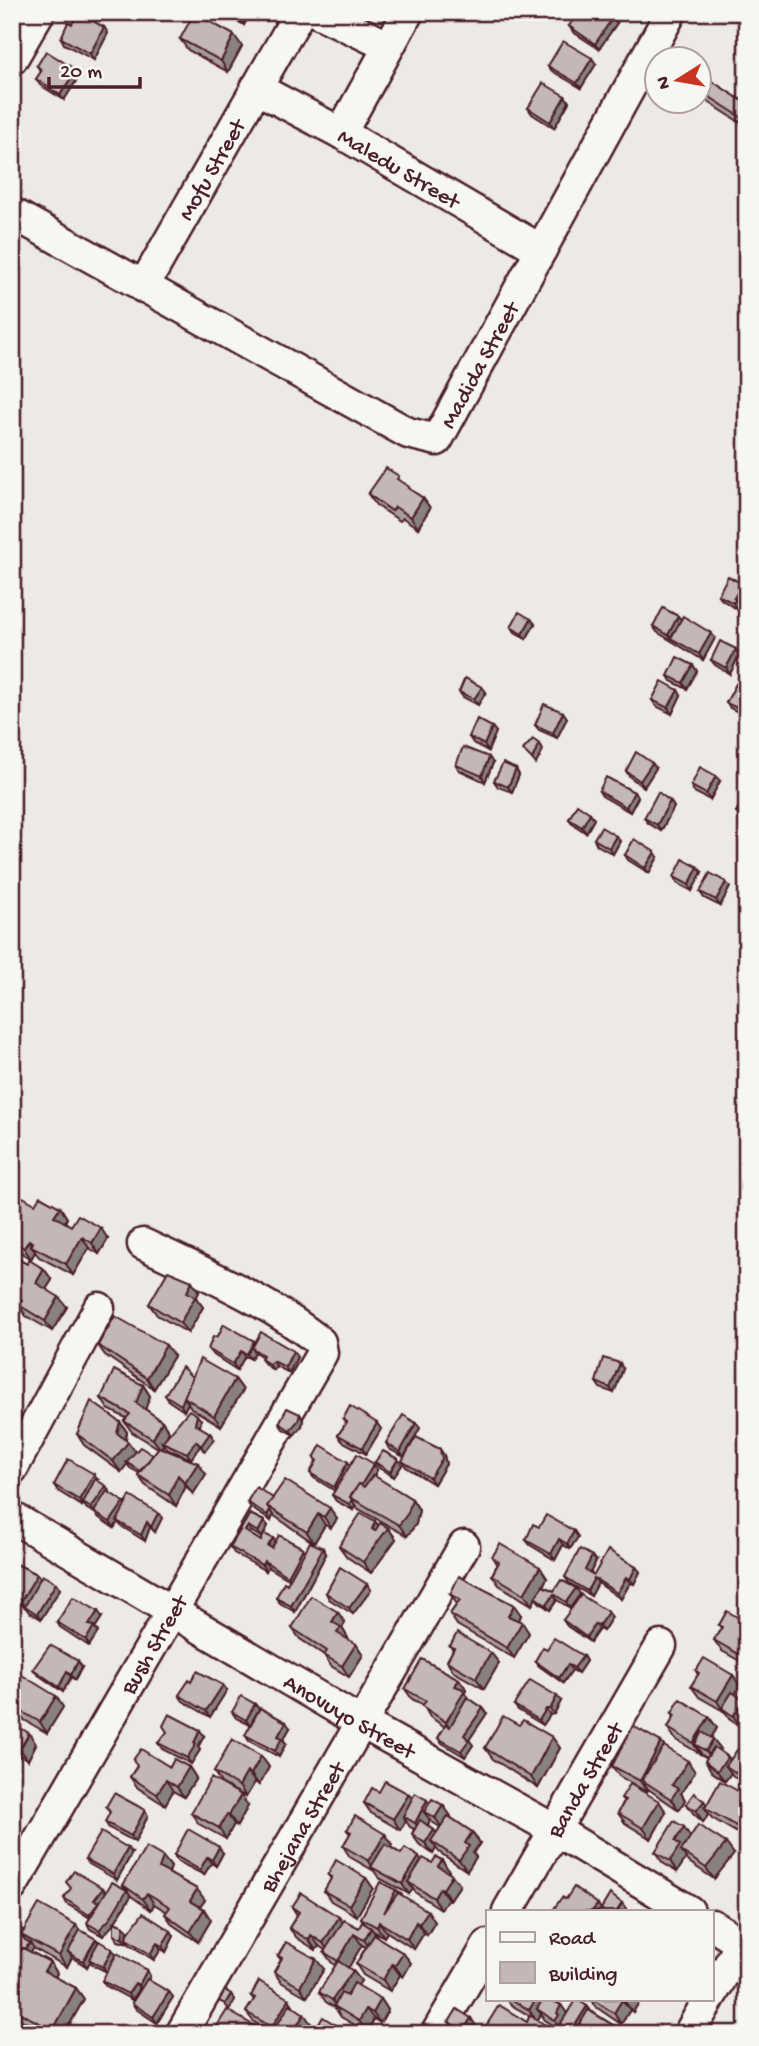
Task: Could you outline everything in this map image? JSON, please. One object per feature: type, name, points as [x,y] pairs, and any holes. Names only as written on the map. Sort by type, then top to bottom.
[{"type":"street","points":[[12,59],[39,12]]},
{"type":"street","name":"Mofu Street","points":[[143,287],[300,12]]},
{"type":"street","points":[[317,12],[388,46]]},
{"type":"street","points":[[341,133],[408,12]]},
{"type":"street","name":"Madida Street","points":[[12,213],[408,433],[437,440],[671,12]]},
{"type":"street","name":"Maledu Street","points":[[256,88],[341,133],[541,250]]},
{"type":"street","name":"Bush Street","points":[[12,1886],[320,1360],[320,1342],[226,1283],[143,1244]]},
{"type":"street","points":[[12,1469],[99,1308]]},
{"type":"street","name":"Anovuyo Street","points":[[12,1517],[362,1723],[555,1830],[686,1910]]},
{"type":"street","name":"Bhejana Street","points":[[181,2034],[464,1546]]},
{"type":"street","name":"Banda Street","points":[[509,1910],[661,1646]]},
{"type":"street","points":[[714,1926],[745,1941],[714,1991]]},
{"type":"street","points":[[436,2034],[486,1948]]},
{"type":"street","points":[[689,2034],[708,2000]]},
{"type":"street","points":[[12,2029],[20,2034]]},
{"type":"building","points":[[227,12],[244,12],[241,19]]},
{"type":"building","points":[[578,12],[605,12],[613,17],[595,44],[569,26]]},
{"type":"building","points":[[78,13],[104,27],[90,54],[61,38],[68,22],[72,24]]},
{"type":"building","points":[[194,13],[234,35],[221,61],[180,39]]},
{"type":"building","points":[[563,41],[592,58],[577,83],[548,66]]},
{"type":"building","points":[[46,51],[76,70],[60,95],[36,79],[42,70],[37,66]]},
{"type":"building","points":[[543,83],[565,96],[550,122],[528,108]]},
{"type":"building","points":[[714,83],[741,100],[747,91],[747,121],[714,100]]},
{"type":"building","points":[[386,468],[423,498],[411,517],[395,507],[392,511],[368,494]]},
{"type":"building","points":[[728,576],[743,584],[733,603],[718,595]]},
{"type":"building","points":[[747,578],[747,604],[734,598]]},
{"type":"building","points":[[663,608],[678,616],[668,635],[653,626]]},
{"type":"building","points":[[519,612],[531,619],[522,634],[511,627]]},
{"type":"building","points":[[683,616],[711,633],[699,654],[671,638]]},
{"type":"building","points":[[720,641],[736,649],[726,668],[711,660]]},
{"type":"building","points":[[677,657],[693,665],[683,683],[668,676]]},
{"type":"building","points":[[465,678],[482,687],[474,699],[459,692]]},
{"type":"building","points":[[662,681],[678,690],[668,708],[652,700]]},
{"type":"building","points":[[736,684],[747,689],[747,701],[742,710],[726,703]]},
{"type":"building","points":[[544,704],[563,712],[553,733],[535,725]]},
{"type":"building","points":[[477,719],[492,727],[484,745],[469,737]]},
{"type":"building","points":[[533,739],[539,744],[532,759],[523,750]]},
{"type":"building","points":[[463,747],[489,757],[482,776],[456,765]]},
{"type":"building","points":[[636,752],[652,763],[640,781],[626,771]]},
{"type":"building","points":[[503,763],[516,769],[508,787],[494,781]]},
{"type":"building","points":[[700,767],[716,776],[706,794],[691,786]]},
{"type":"building","points":[[606,777],[634,792],[626,807],[599,791]]},
{"type":"building","points":[[658,792],[670,801],[657,825],[644,818]]},
{"type":"building","points":[[747,794],[747,818],[736,812]]},
{"type":"building","points":[[577,804],[590,813],[582,827],[569,819]]},
{"type":"building","points":[[601,827],[616,836],[609,848],[594,839]]},
{"type":"building","points":[[634,839],[655,852],[645,868],[625,855]]},
{"type":"building","points":[[683,859],[698,867],[689,885],[674,877]]},
{"type":"building","points":[[710,873],[726,882],[716,900],[700,892]]},
{"type":"building","points":[[40,1196],[60,1207],[54,1216],[71,1226],[78,1215],[101,1228],[92,1243],[82,1237],[66,1264],[31,1246],[33,1243],[29,1240],[24,1248],[12,1241],[12,1214],[23,1197],[35,1204]]},
{"type":"building","points":[[12,1256],[27,1264],[29,1260],[44,1269],[36,1283],[59,1297],[45,1321],[19,1305],[22,1300],[12,1293]]},
{"type":"building","points":[[168,1271],[192,1281],[187,1292],[195,1297],[180,1323],[149,1304]]},
{"type":"building","points":[[115,1316],[166,1345],[147,1378],[98,1345]]},
{"type":"building","points":[[224,1324],[254,1341],[247,1354],[241,1351],[233,1364],[208,1349],[213,1337],[218,1336]]},
{"type":"building","points":[[261,1332],[293,1351],[285,1367],[273,1361],[269,1364],[261,1359],[263,1355],[252,1348]]},
{"type":"building","points":[[603,1358],[620,1363],[610,1388],[596,1382]]},
{"type":"building","points":[[200,1359],[235,1379],[214,1416],[184,1397]]},
{"type":"building","points":[[182,1367],[192,1377],[181,1405],[165,1395]]},
{"type":"building","points":[[114,1370],[143,1385],[136,1403],[162,1421],[153,1439],[124,1421],[130,1414],[101,1398]]},
{"type":"building","points":[[91,1401],[120,1422],[117,1433],[128,1442],[113,1461],[77,1434]]},
{"type":"building","points":[[350,1406],[377,1423],[362,1448],[338,1435],[347,1422],[343,1419]]},
{"type":"building","points":[[287,1408],[300,1414],[290,1430],[279,1423]]},
{"type":"building","points":[[189,1410],[197,1415],[195,1424],[210,1433],[201,1446],[196,1441],[187,1453],[162,1442]]},
{"type":"building","points":[[403,1415],[416,1423],[400,1452],[386,1443]]},
{"type":"building","points":[[416,1437],[440,1449],[442,1459],[430,1478],[402,1461]]},
{"type":"building","points":[[321,1445],[348,1462],[334,1487],[310,1473],[317,1461],[314,1458]]},
{"type":"building","points":[[140,1447],[153,1455],[140,1471],[126,1462]]},
{"type":"building","points":[[159,1447],[198,1463],[185,1483],[178,1475],[169,1495],[138,1475]]},
{"type":"building","points":[[383,1451],[398,1459],[390,1472],[375,1462]]},
{"type":"building","points":[[357,1454],[374,1464],[350,1497],[352,1500],[349,1504],[332,1495]]},
{"type":"building","points":[[68,1459],[94,1474],[79,1500],[54,1485]]},
{"type":"building","points":[[373,1475],[412,1499],[408,1513],[399,1525],[350,1497],[359,1484],[364,1487]]},
{"type":"building","points":[[95,1479],[106,1486],[91,1508],[83,1503]]},
{"type":"building","points":[[285,1480],[330,1508],[324,1517],[318,1514],[307,1532],[267,1506]]},
{"type":"building","points":[[256,1487],[273,1498],[267,1506],[270,1510],[267,1515],[247,1502]]},
{"type":"building","points":[[107,1491],[124,1502],[110,1522],[94,1512]]},
{"type":"building","points":[[130,1496],[158,1513],[151,1527],[147,1522],[141,1535],[117,1521]]},
{"type":"building","points":[[361,1513],[375,1521],[372,1529],[375,1531],[380,1523],[388,1528],[363,1562],[339,1546]]},
{"type":"building","points":[[250,1514],[264,1521],[258,1532],[248,1526],[245,1531],[261,1541],[264,1534],[273,1538],[268,1546],[272,1548],[279,1535],[303,1548],[288,1576],[264,1561],[262,1565],[230,1547]]},
{"type":"building","points":[[546,1515],[574,1531],[567,1544],[559,1539],[551,1554],[526,1540],[533,1524],[539,1527]]},
{"type":"building","points":[[310,1542],[323,1548],[291,1606],[276,1598],[284,1582],[287,1584]]},
{"type":"building","points":[[500,1544],[540,1567],[524,1594],[492,1575],[499,1562],[492,1557]]},
{"type":"building","points":[[580,1549],[592,1556],[585,1570],[594,1575],[608,1550],[636,1567],[630,1579],[626,1578],[617,1593],[594,1578],[587,1591],[565,1577]]},
{"type":"building","points":[[12,1562],[37,1574],[21,1601],[12,1597]]},
{"type":"building","points":[[340,1567],[367,1584],[349,1608],[326,1593]]},
{"type":"building","points":[[42,1575],[56,1583],[37,1614],[25,1606]]},
{"type":"building","points":[[459,1576],[514,1605],[508,1616],[522,1622],[507,1648],[450,1614],[460,1600],[450,1594]]},
{"type":"building","points":[[561,1580],[576,1588],[566,1602],[554,1594],[546,1605],[535,1597],[543,1586],[554,1591]]},
{"type":"building","points":[[581,1595],[608,1612],[586,1637],[563,1620]]},
{"type":"building","points":[[311,1596],[338,1612],[332,1622],[341,1627],[337,1633],[356,1644],[342,1666],[324,1655],[327,1651],[292,1628]]},
{"type":"building","points":[[73,1597],[98,1611],[89,1625],[94,1626],[86,1640],[57,1622]]},
{"type":"building","points":[[727,1611],[747,1623],[747,1644],[740,1655],[714,1640]]},
{"type":"building","points":[[457,1633],[491,1653],[476,1678],[447,1661],[454,1648],[450,1646]]},
{"type":"building","points":[[554,1638],[583,1656],[574,1668],[568,1664],[559,1678],[535,1661],[543,1647],[547,1649]]},
{"type":"building","points":[[50,1645],[78,1661],[71,1675],[67,1671],[59,1687],[33,1669]]},
{"type":"building","points":[[704,1658],[733,1675],[717,1701],[691,1686]]},
{"type":"building","points":[[422,1659],[459,1679],[455,1686],[463,1689],[464,1692],[446,1722],[422,1706],[426,1701],[405,1689]]},
{"type":"building","points":[[747,1661],[747,1673],[741,1670]]},
{"type":"building","points":[[12,1669],[56,1696],[40,1722],[12,1706]]},
{"type":"building","points":[[197,1671],[223,1685],[206,1711],[179,1695]]},
{"type":"building","points":[[530,1680],[557,1696],[550,1709],[546,1709],[539,1720],[514,1705]]},
{"type":"building","points":[[732,1692],[744,1700],[733,1716],[722,1708]]},
{"type":"building","points":[[241,1696],[255,1704],[246,1720],[232,1712]]},
{"type":"building","points":[[467,1697],[483,1708],[464,1735],[469,1740],[461,1751],[438,1738],[446,1724],[450,1727]]},
{"type":"building","points":[[680,1699],[709,1717],[693,1743],[668,1728]]},
{"type":"building","points":[[260,1708],[286,1722],[278,1736],[282,1738],[275,1751],[245,1735]]},
{"type":"building","points":[[169,1714],[200,1730],[194,1743],[196,1744],[187,1758],[158,1743],[167,1732],[163,1726]]},
{"type":"building","points":[[503,1716],[519,1725],[523,1720],[552,1737],[531,1777],[485,1748]]},
{"type":"building","points":[[12,1723],[29,1733],[20,1749],[12,1745]]},
{"type":"building","points":[[633,1726],[661,1742],[640,1781],[612,1766]]},
{"type":"building","points":[[702,1732],[713,1739],[706,1751],[695,1744]]},
{"type":"building","points":[[232,1739],[261,1756],[251,1774],[247,1772],[239,1786],[214,1772]]},
{"type":"building","points":[[744,1740],[747,1742],[747,1780],[726,1766]]},
{"type":"building","points":[[664,1746],[688,1761],[672,1785],[678,1789],[671,1799],[642,1780]]},
{"type":"building","points":[[714,1747],[728,1757],[717,1771],[705,1761]]},
{"type":"building","points":[[141,1749],[170,1767],[174,1759],[189,1767],[177,1787],[166,1780],[157,1794],[130,1777],[137,1766],[133,1760]]},
{"type":"building","points":[[211,1778],[241,1795],[219,1828],[191,1813]]},
{"type":"building","points":[[385,1781],[409,1794],[393,1819],[364,1803],[372,1788],[379,1792]]},
{"type":"building","points":[[720,1781],[747,1796],[747,1815],[744,1813],[736,1826],[705,1808]]},
{"type":"building","points":[[630,1784],[659,1801],[643,1828],[618,1813],[625,1800],[621,1798]]},
{"type":"building","points":[[114,1793],[145,1810],[131,1836],[105,1822],[110,1812],[106,1807]]},
{"type":"building","points":[[415,1793],[427,1800],[415,1823],[403,1816]]},
{"type":"building","points":[[694,1793],[704,1801],[696,1811],[686,1804]]},
{"type":"building","points":[[432,1799],[443,1805],[435,1818],[424,1812]]},
{"type":"building","points":[[355,1816],[385,1834],[369,1861],[343,1846],[351,1832],[347,1830]]},
{"type":"building","points":[[448,1816],[472,1832],[465,1843],[469,1846],[459,1860],[431,1841]]},
{"type":"building","points":[[420,1820],[434,1830],[425,1843],[412,1834]]},
{"type":"building","points":[[674,1821],[684,1827],[675,1841],[680,1845],[670,1861],[655,1852]]},
{"type":"building","points":[[698,1825],[726,1843],[706,1868],[681,1851]]},
{"type":"building","points":[[188,1829],[219,1847],[212,1860],[207,1857],[200,1870],[174,1855]]},
{"type":"building","points":[[101,1832],[128,1848],[113,1874],[85,1859]]},
{"type":"building","points":[[385,1844],[401,1854],[405,1848],[419,1857],[402,1884],[371,1867]]},
{"type":"building","points":[[146,1847],[163,1857],[159,1868],[197,1889],[190,1901],[204,1909],[190,1932],[165,1914],[170,1907],[147,1893],[143,1899],[123,1885]]},
{"type":"building","points":[[436,1857],[442,1860],[438,1866],[452,1875],[434,1898],[408,1882],[423,1858],[432,1863]]},
{"type":"building","points":[[336,1860],[366,1878],[349,1905],[324,1891],[332,1877],[328,1875]]},
{"type":"building","points":[[74,1871],[103,1888],[94,1900],[99,1902],[89,1915],[64,1898],[71,1888],[66,1882]]},
{"type":"building","points":[[112,1882],[127,1890],[109,1920],[99,1930],[87,1923]]},
{"type":"building","points":[[380,1882],[396,1890],[384,1913],[398,1893],[428,1911],[419,1924],[416,1922],[407,1939],[379,1922],[377,1927],[361,1918]]},
{"type":"building","points":[[574,1887],[598,1904],[593,1910],[553,1910],[562,1897],[566,1899]]},
{"type":"building","points":[[301,1893],[339,1917],[323,1943],[311,1935],[309,1940],[289,1928],[299,1912],[292,1907]]},
{"type":"building","points":[[610,1894],[622,1903],[618,1910],[601,1909]]},
{"type":"building","points":[[39,1904],[76,1925],[59,1956],[21,1935]]},
{"type":"building","points":[[143,1913],[171,1931],[162,1946],[157,1943],[150,1954],[125,1938]]},
{"type":"building","points":[[344,1920],[359,1928],[362,1922],[371,1928],[364,1940],[354,1934],[338,1961],[324,1952]]},
{"type":"building","points":[[114,1922],[124,1926],[122,1938],[114,1935]]},
{"type":"building","points":[[12,1924],[24,1931],[21,1935],[30,1943],[25,1949],[12,1943]]},
{"type":"building","points":[[80,1930],[96,1939],[83,1961],[68,1952]]},
{"type":"building","points":[[374,1935],[403,1953],[395,1966],[392,1964],[383,1980],[356,1964]]},
{"type":"building","points":[[99,1941],[112,1949],[103,1967],[89,1959]]},
{"type":"building","points":[[286,1942],[316,1959],[300,1987],[274,1972],[282,1958],[278,1956]]},
{"type":"building","points":[[23,1948],[50,1962],[44,1971],[76,1988],[53,2030],[12,2009],[12,1966]]},
{"type":"building","points":[[117,1953],[147,1970],[139,1985],[135,1983],[128,1994],[102,1981]]},
{"type":"building","points":[[338,1961],[353,1971],[332,2000],[319,1992]]},
{"type":"building","points":[[147,1979],[169,1992],[153,2017],[132,2003]]},
{"type":"building","points":[[259,1981],[289,1999],[272,2027],[246,2012],[255,1998],[251,1996]]},
{"type":"building","points":[[354,1983],[381,1999],[373,2013],[366,2009],[359,2021],[334,2006],[341,1993],[347,1996]]},
{"type":"building","points":[[225,1990],[231,1994],[225,2004],[219,2001]]},
{"type":"building","points":[[513,2000],[535,2000],[529,2010]]},
{"type":"building","points":[[542,2000],[552,2000],[561,2005],[555,2021],[537,2009]]},
{"type":"building","points":[[575,2000],[587,2006],[572,2034],[556,2031]]},
{"type":"building","points":[[594,2000],[622,2000],[614,2013]]},
{"type":"building","points":[[290,2004],[304,2014],[292,2034],[276,2034],[273,2032]]},
{"type":"building","points":[[499,2005],[527,2022],[530,2015],[550,2028],[546,2034],[488,2034],[483,2031]]},
{"type":"building","points":[[457,2009],[471,2018],[463,2031],[449,2022]]},
{"type":"building","points":[[227,2010],[265,2032],[264,2034],[212,2034]]},
{"type":"building","points":[[588,2010],[624,2032],[623,2034],[574,2034]]},
{"type":"building","points":[[323,2017],[350,2034],[313,2034]]}]
